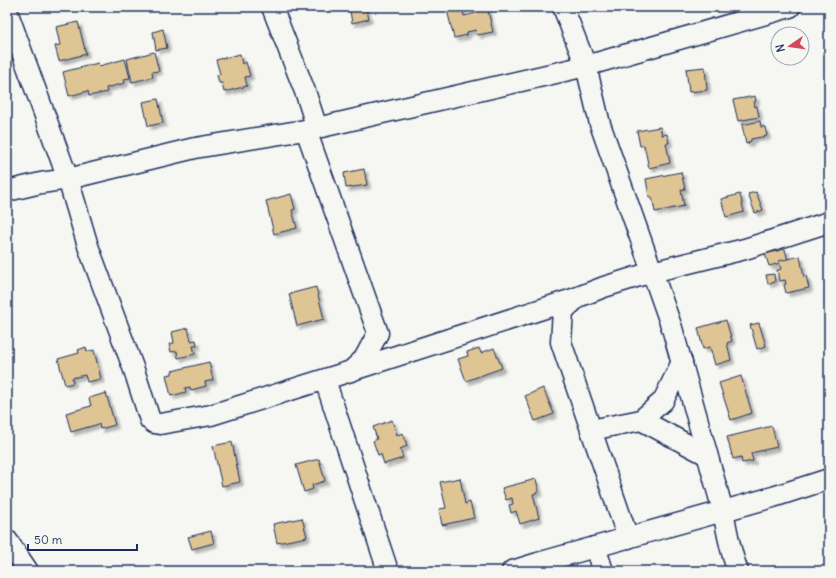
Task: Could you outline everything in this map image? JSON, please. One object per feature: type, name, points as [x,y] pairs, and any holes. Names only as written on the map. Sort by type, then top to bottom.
[{"type":"street","points":[[272,7],[306,94],[311,129],[378,333],[394,344],[411,351]]},
{"type":"street","points":[[563,7],[586,66],[600,124],[672,328],[723,511],[734,562],[738,571]]},
{"type":"street","points":[[7,191],[41,183],[68,179],[195,148],[311,129],[586,66],[790,7]]},
{"type":"street","points":[[7,11],[68,179],[88,246],[134,370],[150,420],[154,423],[160,424],[211,415],[325,380],[652,272],[745,249],[829,222]]},
{"type":"street","points":[[578,297],[564,311],[561,342],[628,538]]},
{"type":"street","points":[[351,371],[364,359],[378,333]]},
{"type":"street","points":[[591,430],[642,420],[663,402],[682,362]]},
{"type":"street","points":[[325,380],[388,571]]},
{"type":"street","points":[[642,420],[708,456]]},
{"type":"street","points":[[512,571],[773,497],[829,479]]},
{"type":"street","points":[[7,540],[28,571]]},
{"type":"street","points":[[595,547],[603,571]]},
{"type":"building","points":[[462,7],[464,16],[476,13],[474,7],[487,7],[493,32],[477,35],[476,30],[467,32],[467,35],[454,38],[447,10]]},
{"type":"building","points":[[366,8],[369,19],[352,23],[350,11]]},
{"type":"building","points":[[78,22],[86,54],[59,61],[55,46],[60,45],[56,27]]},
{"type":"building","points":[[163,29],[167,48],[156,50],[153,32]]},
{"type":"building","points":[[154,52],[159,71],[152,72],[153,77],[132,82],[127,59]]},
{"type":"building","points":[[240,54],[242,64],[246,62],[250,76],[245,77],[247,86],[224,92],[222,83],[219,83],[217,75],[220,74],[216,60]]},
{"type":"building","points":[[125,59],[130,78],[124,79],[125,83],[106,88],[107,92],[89,96],[88,91],[69,96],[63,72],[98,63],[99,66]]},
{"type":"building","points":[[705,67],[707,90],[689,92],[686,69]]},
{"type":"building","points":[[755,96],[756,101],[754,102],[755,107],[757,106],[759,117],[738,121],[733,100]]},
{"type":"building","points":[[158,99],[163,123],[148,126],[143,102]]},
{"type":"building","points":[[760,121],[761,127],[765,127],[767,136],[751,139],[751,141],[748,142],[749,143],[746,144],[742,125]]},
{"type":"building","points":[[660,127],[662,135],[667,134],[669,143],[666,143],[670,163],[649,168],[644,145],[640,146],[637,131]]},
{"type":"building","points":[[364,169],[367,185],[346,188],[344,173]]},
{"type":"building","points":[[681,172],[685,189],[681,190],[684,206],[655,212],[652,197],[649,197],[646,179]]},
{"type":"building","points":[[756,192],[763,210],[755,213],[748,194]]},
{"type":"building","points":[[291,194],[295,209],[292,210],[297,228],[274,234],[266,201]]},
{"type":"building","points":[[740,194],[744,212],[726,217],[721,199]]},
{"type":"building","points":[[785,249],[788,261],[769,266],[765,254]]},
{"type":"building","points":[[800,256],[804,277],[806,276],[809,288],[786,293],[784,285],[786,284],[785,280],[779,281],[777,270],[781,269],[779,261]]},
{"type":"building","points":[[774,274],[775,282],[768,284],[766,275]]},
{"type":"building","points":[[316,287],[324,319],[297,326],[289,294]]},
{"type":"building","points":[[726,320],[732,341],[727,343],[731,360],[715,365],[710,347],[703,349],[698,328]]},
{"type":"building","points":[[759,323],[766,346],[757,349],[750,325]]},
{"type":"building","points":[[188,328],[191,341],[196,340],[197,346],[193,346],[195,354],[178,358],[177,351],[171,352],[169,344],[174,343],[172,332]]},
{"type":"building","points":[[86,347],[87,352],[94,350],[101,379],[87,382],[85,375],[72,378],[73,383],[65,385],[58,359],[79,353],[78,350]]},
{"type":"building","points":[[479,348],[481,353],[494,348],[502,368],[466,381],[458,359],[468,356],[467,352]]},
{"type":"building","points":[[209,362],[213,380],[205,382],[206,386],[191,390],[190,387],[185,388],[186,392],[171,396],[166,375],[172,374],[172,371]]},
{"type":"building","points":[[741,376],[752,413],[731,420],[719,383]]},
{"type":"building","points":[[543,388],[554,414],[535,421],[525,396]]},
{"type":"building","points":[[106,393],[115,425],[100,429],[99,424],[71,432],[66,413],[91,406],[89,398]]},
{"type":"building","points":[[392,420],[397,435],[403,433],[407,446],[400,449],[403,458],[384,464],[381,454],[378,455],[373,441],[377,439],[373,427]]},
{"type":"building","points":[[772,426],[777,447],[751,453],[753,461],[742,463],[741,457],[733,459],[727,437]]},
{"type":"building","points":[[232,442],[240,482],[222,486],[213,446]]},
{"type":"building","points":[[319,459],[325,481],[312,485],[313,489],[304,492],[296,465]]},
{"type":"building","points":[[460,478],[465,504],[470,502],[474,518],[442,525],[439,509],[446,508],[440,482]]},
{"type":"building","points":[[536,479],[539,492],[533,494],[539,518],[520,524],[516,511],[511,513],[509,505],[513,504],[512,498],[506,500],[502,488]]},
{"type":"building","points":[[302,518],[307,537],[277,543],[273,524]]},
{"type":"building","points":[[211,531],[214,543],[192,549],[188,537]]}]
